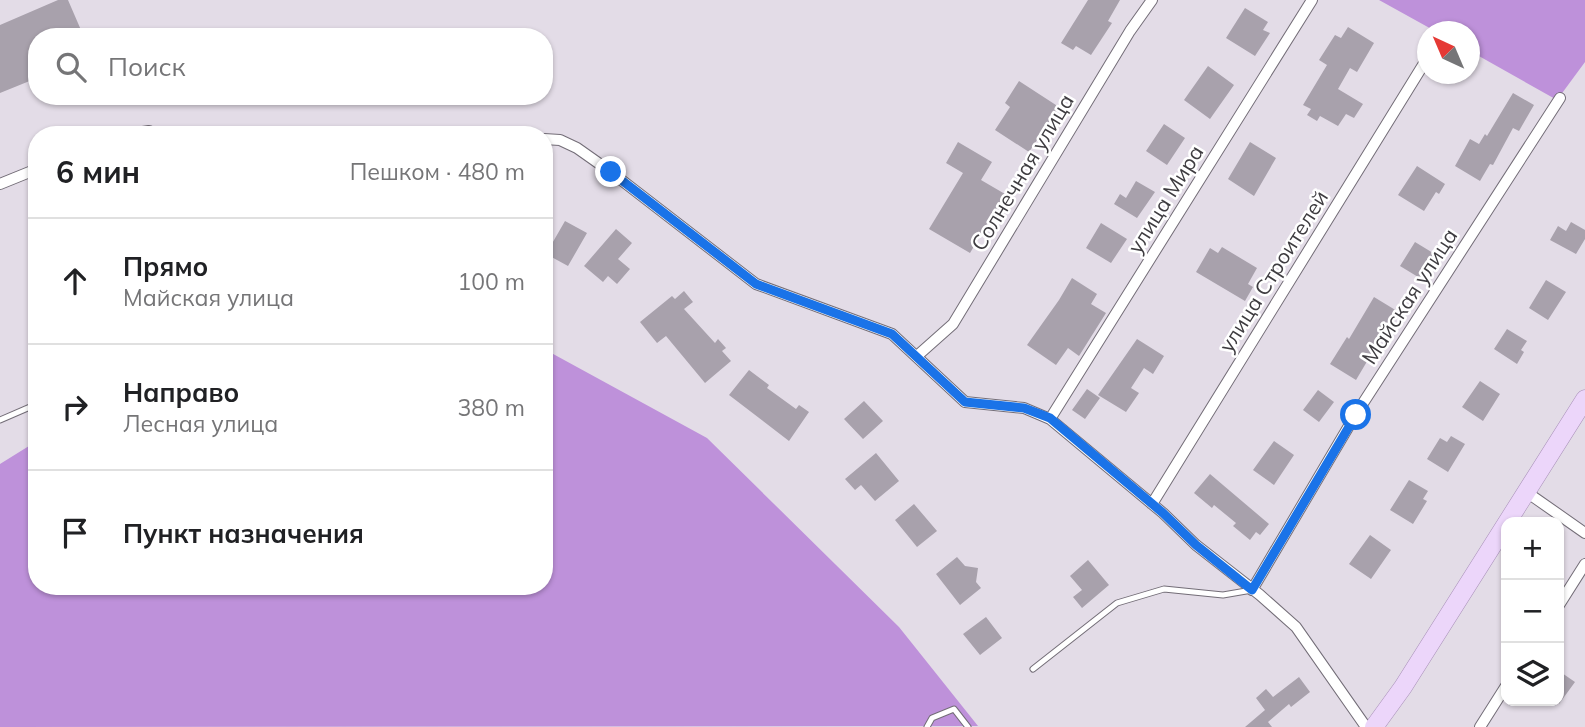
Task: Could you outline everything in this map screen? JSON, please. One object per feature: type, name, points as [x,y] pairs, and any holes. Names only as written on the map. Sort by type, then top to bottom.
[{"type":"main road","points":[[1374,727],[1403,687],[1585,399]]},
{"type":"street","name":"Солнечная улица","points":[[917,356],[953,324],[1130,31],[1152,0]]},
{"type":"street","name":"улица Мира","points":[[1050,418],[1312,0]]},
{"type":"street","name":"улица Строителей","points":[[1152,504],[1417,73]]},
{"type":"street","name":"Майская улица","points":[[1252,590],[1356,415],[1560,98]]},
{"type":"street","points":[[553,140],[577,148],[756,284],[892,334],[965,402],[1024,408],[1050,418],[1196,545],[1296,627],[1366,727]]},
{"type":"street","points":[[0,184],[28,173]]},
{"type":"street","points":[[1525,491],[1585,533]]},
{"type":"street","points":[[1564,597],[1585,564]]},
{"type":"street","points":[[1480,727],[1501,695]]},
{"type":"lane","points":[[0,420],[28,408]]},
{"type":"lane","points":[[1033,668],[1116,603],[1130,597],[1164,589],[1223,594],[1252,590]]},
{"type":"lane","points":[[927,727],[932,718],[954,709],[968,727]]},
{"type":"shaded area","points":[[1379,0],[1585,0],[1585,62],[1557,100],[1480,57],[1480,21],[1417,21]]},
{"type":"shaded area","points":[[553,354],[707,438],[899,627],[978,726],[0,727],[0,464],[28,447],[28,595],[553,595]]},
{"type":"building","points":[[58,0],[68,0],[80,28],[28,28],[28,82],[0,93],[0,25]]},
{"type":"building","points":[[1088,0],[1120,0],[1108,21],[1112,23],[1091,55],[1076,46],[1073,50],[1061,43]]},
{"type":"building","points":[[1245,8],[1268,22],[1263,30],[1270,33],[1255,56],[1226,38]]},
{"type":"building","points":[[1348,27],[1374,43],[1357,72],[1350,68],[1338,89],[1363,104],[1354,118],[1346,114],[1338,126],[1320,116],[1317,121],[1307,115],[1311,109],[1303,105],[1327,65],[1319,60],[1335,35],[1341,38]]},
{"type":"building","points":[[1208,66],[1234,85],[1210,119],[1184,100]]},
{"type":"building","points":[[1019,81],[1059,107],[1029,152],[995,130],[1010,107],[1005,103]]},
{"type":"building","points":[[1513,93],[1534,105],[1519,131],[1513,128],[1493,165],[1490,164],[1480,181],[1455,166],[1470,139],[1479,144],[1485,134],[1487,136]]},
{"type":"building","points":[[1164,124],[1185,138],[1167,165],[1146,151]]},
{"type":"building","points":[[958,142],[992,162],[981,180],[1005,194],[970,253],[929,229],[963,173],[946,163]]},
{"type":"building","points":[[1250,142],[1276,158],[1254,196],[1228,179]]},
{"type":"building","points":[[1417,166],[1445,184],[1439,194],[1436,192],[1424,211],[1398,195]]},
{"type":"building","points":[[1136,181],[1155,192],[1137,218],[1114,204],[1120,194],[1126,198]]},
{"type":"building","points":[[565,221],[587,233],[568,266],[553,258],[553,242]]},
{"type":"building","points":[[1571,222],[1585,230],[1585,239],[1576,254],[1550,240],[1558,226],[1566,231]]},
{"type":"building","points":[[1101,223],[1127,239],[1111,263],[1086,248]]},
{"type":"building","points":[[616,229],[632,243],[618,259],[630,269],[617,284],[608,276],[603,282],[584,266]]},
{"type":"building","points":[[1415,242],[1438,256],[1423,280],[1400,266]]},
{"type":"building","points":[[1222,247],[1257,268],[1248,284],[1253,287],[1245,301],[1196,272],[1210,248],[1218,253]]},
{"type":"building","points":[[1072,278],[1097,294],[1091,304],[1106,313],[1079,356],[1068,348],[1056,365],[1027,345]]},
{"type":"building","points":[[1546,280],[1566,292],[1548,320],[1529,308]]},
{"type":"building","points":[[684,291],[693,302],[684,309],[715,343],[718,339],[726,348],[722,351],[731,361],[705,383],[666,336],[657,343],[640,322],[672,296],[675,299]]},
{"type":"building","points":[[1374,297],[1397,311],[1356,380],[1330,364],[1347,337],[1349,339]]},
{"type":"building","points":[[1507,329],[1527,341],[1517,364],[1494,349]]},
{"type":"building","points":[[1137,339],[1164,356],[1153,374],[1144,368],[1131,388],[1139,393],[1126,412],[1098,395]]},
{"type":"building","points":[[749,370],[769,385],[767,388],[796,409],[799,405],[809,412],[789,441],[729,395]]},
{"type":"building","points":[[1480,381],[1500,394],[1483,421],[1462,407]]},
{"type":"building","points":[[1087,389],[1100,398],[1085,419],[1072,410]]},
{"type":"building","points":[[1318,390],[1334,402],[1319,422],[1303,410]]},
{"type":"building","points":[[864,401],[883,421],[863,439],[844,419]]},
{"type":"building","points":[[1451,436],[1465,444],[1448,472],[1427,459],[1440,438],[1447,442]]},
{"type":"building","points":[[1274,441],[1294,455],[1274,485],[1253,470]]},
{"type":"building","points":[[876,453],[899,481],[875,501],[861,485],[855,490],[845,479]]},
{"type":"building","points":[[1210,474],[1269,524],[1260,535],[1256,532],[1250,540],[1233,526],[1236,523],[1194,493]]},
{"type":"building","points":[[1409,480],[1428,491],[1423,499],[1427,501],[1413,524],[1390,510]]},
{"type":"building","points":[[914,504],[937,531],[917,547],[895,520]]},
{"type":"building","points":[[1370,535],[1391,550],[1371,579],[1349,564]]},
{"type":"building","points":[[957,557],[965,566],[978,568],[976,582],[981,588],[960,605],[936,574]]},
{"type":"building","points":[[1088,560],[1109,585],[1082,608],[1073,597],[1082,590],[1070,576]]},
{"type":"building","points":[[986,617],[1002,638],[980,655],[963,634]]},
{"type":"building","points":[[1564,674],[1575,682],[1564,697]]},
{"type":"building","points":[[1299,677],[1310,692],[1291,707],[1289,704],[1268,722],[1272,727],[1245,727],[1265,710],[1256,698],[1266,689],[1273,697]]},
{"type":"route","points":[[611,172],[756,284],[892,334],[965,402],[1024,408],[1050,418],[1252,590],[1356,415]]}]
